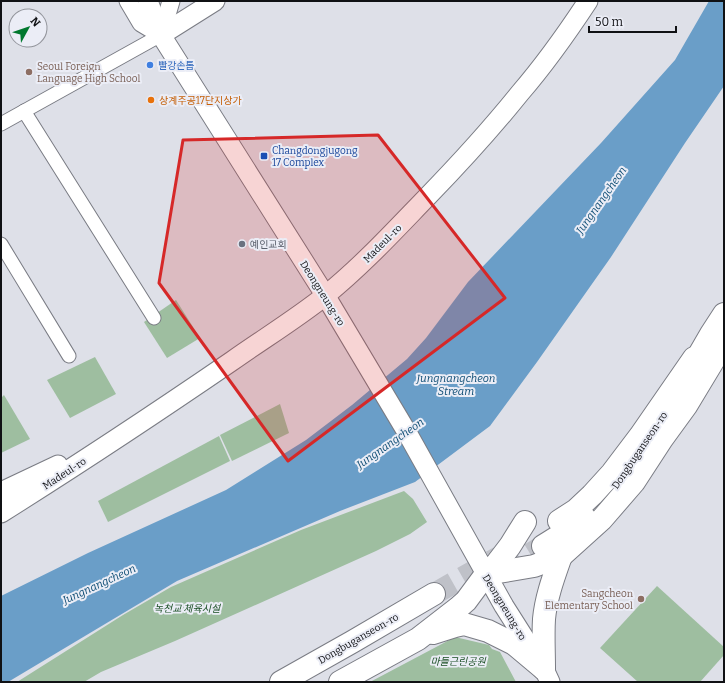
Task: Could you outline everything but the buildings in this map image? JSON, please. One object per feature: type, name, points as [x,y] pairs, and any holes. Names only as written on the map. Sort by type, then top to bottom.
[{"type":"highway","name":"Dongbuganseon-ro","points":[[540,540],[575,526],[591,514],[614,486],[637,455],[720,332],[724,314]]},
{"type":"highway","name":"Dongbuganseon-ro","points":[[540,540],[576,510],[612,473],[720,332]]},
{"type":"highway","points":[[340,682],[418,639],[458,608],[466,601],[486,574],[510,546],[540,540],[602,519],[634,482],[686,406],[701,380],[720,332]]},
{"type":"highway","points":[[652,433],[701,380]]},
{"type":"highway","points":[[486,574],[534,566],[540,540]]},
{"type":"highway","points":[[540,540],[553,578],[544,619],[547,675]]},
{"type":"highway","name":"Dongbuganseon-ro","points":[[281,682],[352,642],[438,601],[308,682]]},
{"type":"highway","points":[[418,639],[464,624],[488,631],[514,644],[547,675]]},
{"type":"main road","name":"Deongneung-ro","points":[[148,1],[161,35],[325,295],[405,429],[508,612],[547,675]]},
{"type":"main road","points":[[161,35],[215,1]]},
{"type":"main road","name":"Madeul-ro","points":[[1,513],[181,396],[299,314],[356,269],[389,237],[486,134],[559,44],[588,1]]},
{"type":"main road","name":"Madeul-ro","points":[[1,492],[126,432]]},
{"type":"street","points":[[128,1],[141,23],[161,35]]},
{"type":"street","points":[[1,124],[161,35],[171,1]]},
{"type":"street","points":[[24,111],[154,318]]},
{"type":"street","points":[[1,244],[69,356]]},
{"type":"highlighted area","points":[[378,135],[505,298],[288,461],[159,283],[183,140]]},
{"type":"green space","points":[[176,300],[200,338],[167,358],[144,322]]},
{"type":"green space","points":[[95,357],[116,394],[70,418],[47,380]]},
{"type":"green space","points":[[4,395],[30,439],[1,453],[1,398]]},
{"type":"green space","points":[[280,404],[289,433],[232,461],[220,435]]},
{"type":"green space","points":[[219,436],[230,461],[108,522],[98,501]]},
{"type":"green space","name":"녹천교 체육시설","points":[[404,491],[413,499],[427,522],[410,534],[376,551],[175,641],[101,672],[84,682],[17,682],[123,615],[171,587],[301,530]]},
{"type":"green space","points":[[657,586],[724,647],[724,655],[700,682],[638,682],[600,648]]},
{"type":"green space","name":"마들근린공원","points":[[455,637],[489,645],[492,649],[500,652],[516,682],[370,682]]},
{"type":"water","name":"Jungnangcheon Stream","points":[[709,1],[724,1],[724,86],[611,257],[490,426],[415,482],[340,511],[177,581],[8,682],[1,682],[1,596],[88,553],[226,490],[306,440],[352,405],[407,359],[426,338],[468,282],[601,143],[675,60]]},
{"type":"tunnel","points":[[502,571],[543,546]]},
{"type":"tunnel","points":[[434,594],[499,557]]},
{"type":"place","name":"빨강손톱","points":[[150,65]]},
{"type":"place","name":"Seoul Foreign Language High School","points":[[29,72]]},
{"type":"place","name":"상계주공17단지상가","points":[[151,100]]},
{"type":"place","name":"Changdongjugong 17 Complex","points":[[264,156]]},
{"type":"place","name":"예인교회","points":[[242,244]]},
{"type":"place","name":"Sangcheon Elementary School","points":[[641,599]]},
{"type":"water label","name":"Jungnangcheon","points":[[601,200]]},
{"type":"water label","name":"Jungnangcheon","points":[[390,443]]},
{"type":"water label","name":"Jungnangcheon","points":[[99,584]]}]
